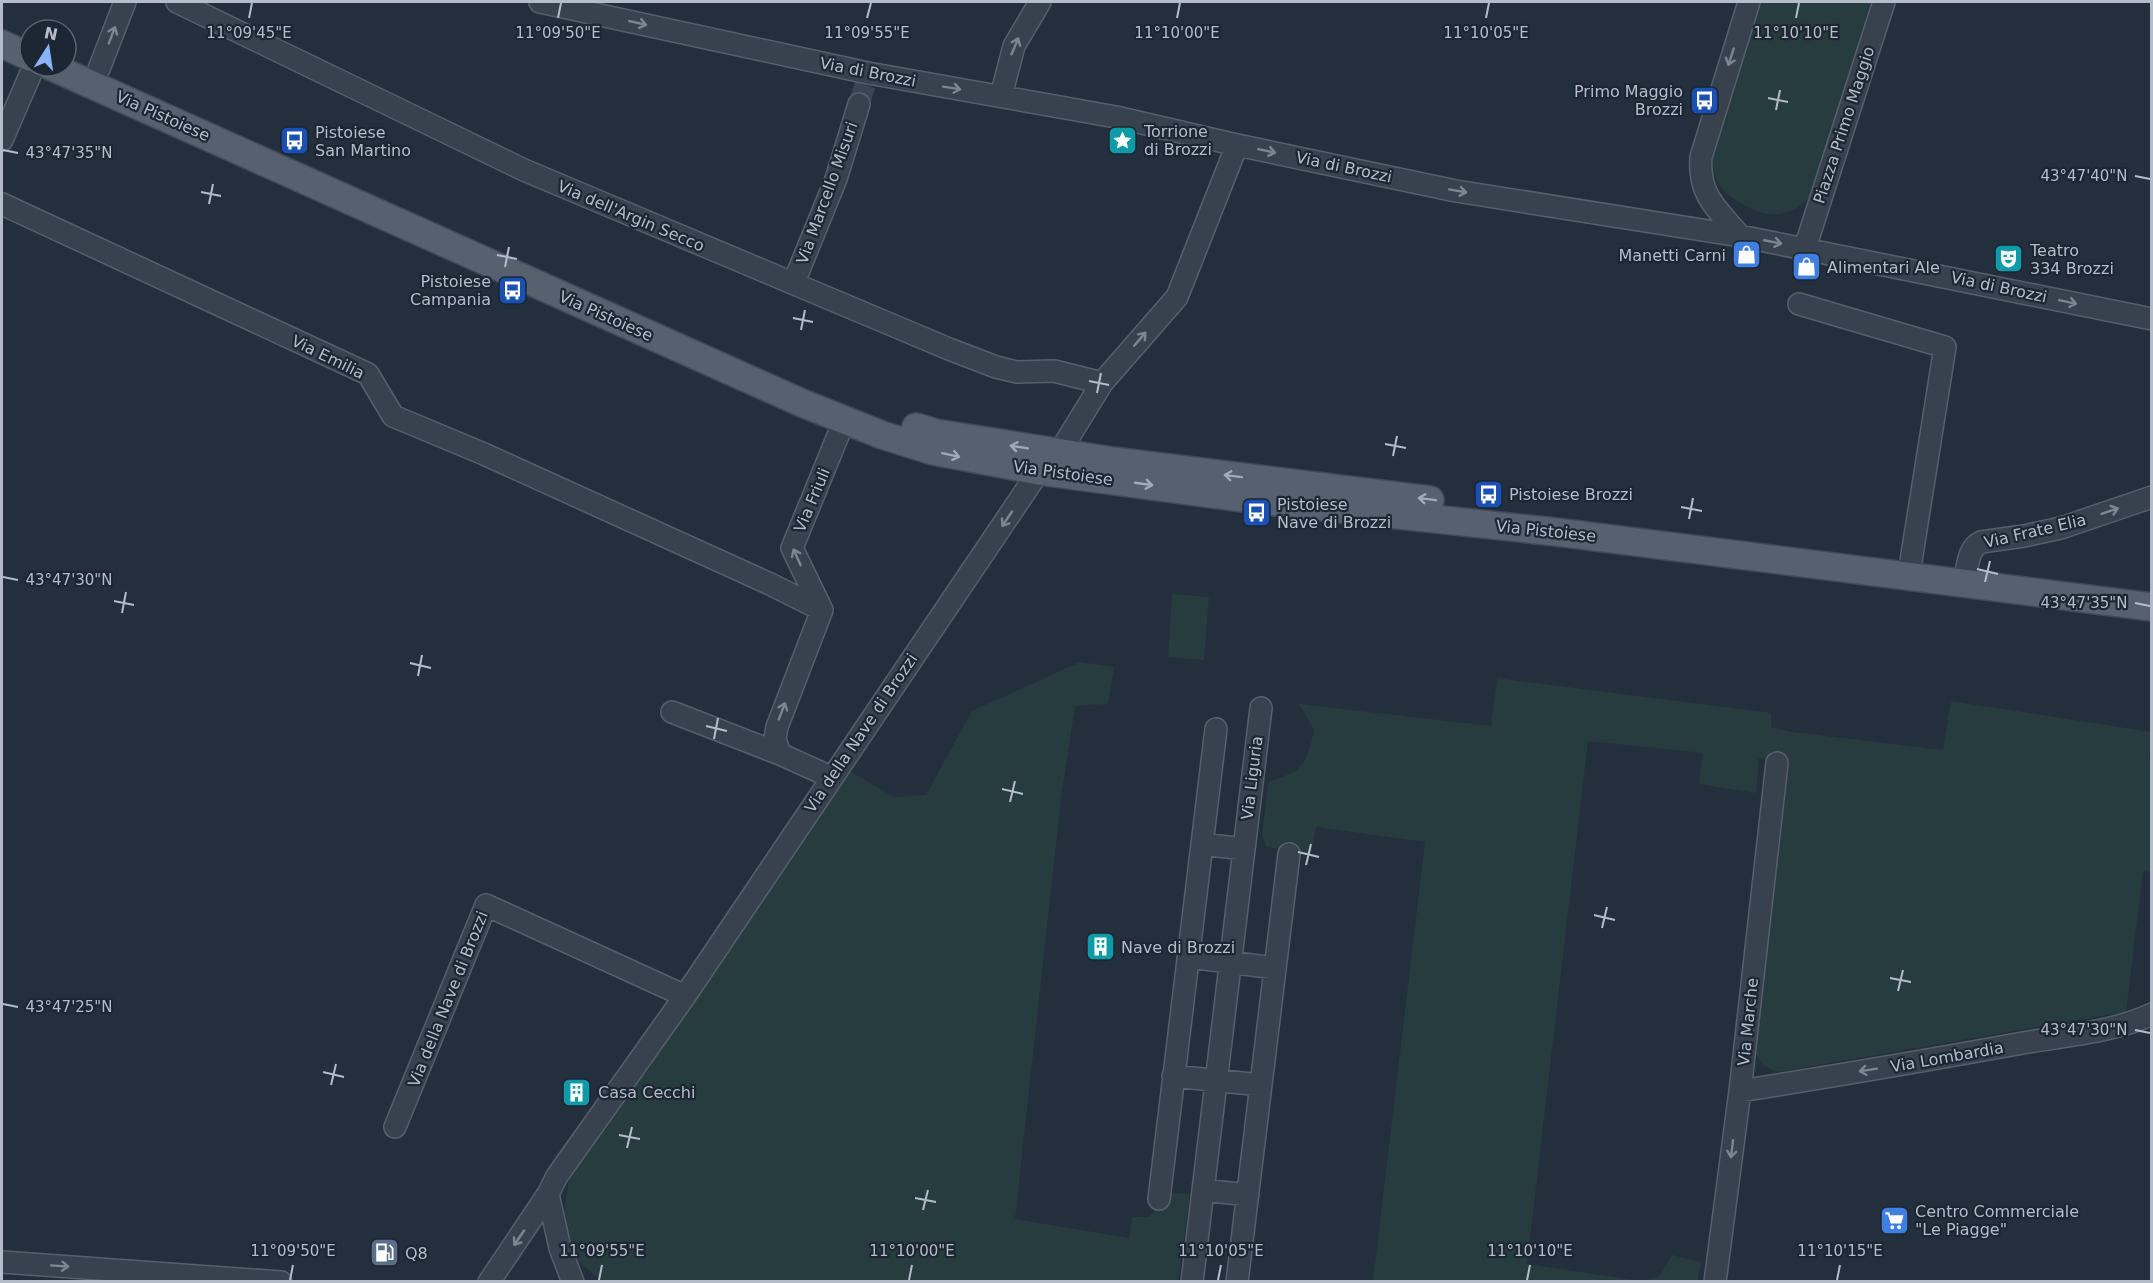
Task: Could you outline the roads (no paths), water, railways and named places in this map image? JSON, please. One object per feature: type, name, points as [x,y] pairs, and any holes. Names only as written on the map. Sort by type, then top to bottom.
[{"type":"main road","points":[[2,27],[18,34]]},
{"type":"main road","points":[[2,44],[18,51]]},
{"type":"main road","name":"Via Pistoiese","points":[[78,60],[758,366],[850,405],[896,422],[936,433],[1049,462],[1257,500],[1544,530],[2151,607]]},
{"type":"main road","name":"Via Pistoiese","points":[[77,78],[844,422],[933,451],[1049,462],[2151,590]]},
{"type":"street","points":[[99,69],[126,2]]},
{"type":"street","name":"Via dell'Argin Secco","points":[[177,2],[524,170],[996,367],[1017,372],[1054,371],[1102,383]]},
{"type":"street","name":"Via di Brozzi","points":[[540,2],[864,88],[1001,96],[1127,119],[1237,145],[1456,191],[1740,236],[2151,319]]},
{"type":"street","points":[[1001,96],[1014,46],[1040,2]]},
{"type":"street","points":[[1740,236],[1712,203],[1702,186],[1700,172],[1701,157],[1749,2]]},
{"type":"street","name":"Piazza Primo Maggio","points":[[1805,248],[1884,2]]},
{"type":"street","points":[[2,140],[29,78]]},
{"type":"street","name":"Via Marcello Misuri","points":[[794,282],[836,179],[864,88]]},
{"type":"street","name":"Via della Nave di Brozzi","points":[[489,1281],[548,1194],[557,1176],[685,996],[831,777],[1102,383],[1177,297],[1237,145]]},
{"type":"street","name":"Via Emilia","points":[[2,204],[368,374],[393,416],[484,454],[770,584],[822,610]]},
{"type":"street","points":[[1799,304],[1946,347],[1911,561]]},
{"type":"street","name":"Via Friuli","points":[[822,610],[792,548],[844,422]]},
{"type":"street","name":"Via Frate Elia","points":[[1967,567],[1970,554],[1976,544],[1981,542],[2061,528],[2151,496]]},
{"type":"street","points":[[780,754],[775,740],[777,727],[822,610]]},
{"type":"street","name":"Via Liguria","points":[[1192,1281],[1261,708]]},
{"type":"street","points":[[672,712],[780,754],[831,777]]},
{"type":"street","points":[[1159,1199],[1216,729]]},
{"type":"street","name":"Via Marche","points":[[1715,1281],[1740,1091],[1777,763]]},
{"type":"street","points":[[1202,844],[1244,849]]},
{"type":"street","points":[[1237,1281],[1289,854]]},
{"type":"street","name":"Via della Nave di Brozzi","points":[[395,1127],[486,905],[685,996]]},
{"type":"street","points":[[1188,957],[1275,968]]},
{"type":"street","name":"Via Lombardia","points":[[1740,1091],[2108,1028],[2151,1014]]},
{"type":"street","points":[[1173,1076],[1261,1085]]},
{"type":"street","points":[[1203,1190],[1248,1195]]},
{"type":"street","points":[[548,1194],[560,1248],[573,1281]]},
{"type":"street","points":[[2,1262],[281,1281]]},
{"type":"tunnel","points":[[859,104],[865,85]]},
{"type":"place","name":"Primo Maggio Brozzi","points":[[1704,100]]},
{"type":"place","name":"Torrione di Brozzi","points":[[1123,140]]},
{"type":"place","name":"Pistoiese San Martino","points":[[294,141]]},
{"type":"place","name":"Manetti Carni","points":[[1747,255]]},
{"type":"place","name":"Teatro 334 Brozzi","points":[[2009,259]]},
{"type":"place","name":"Alimentari Ale","points":[[1806,267]]},
{"type":"place","name":"Pistoiese Campania","points":[[512,290]]},
{"type":"place","name":"Pistoiese Brozzi","points":[[1488,494]]},
{"type":"place","name":"Pistoiese Nave di Brozzi","points":[[1256,513]]},
{"type":"place","name":"Nave di Brozzi","points":[[1100,947]]},
{"type":"place","name":"Casa Cecchi","points":[[577,1092]]},
{"type":"place","name":"Centro Commerciale \"Le Piagge\"","points":[[1894,1220]]},
{"type":"place","name":"Q8","points":[[384,1253]]}]
